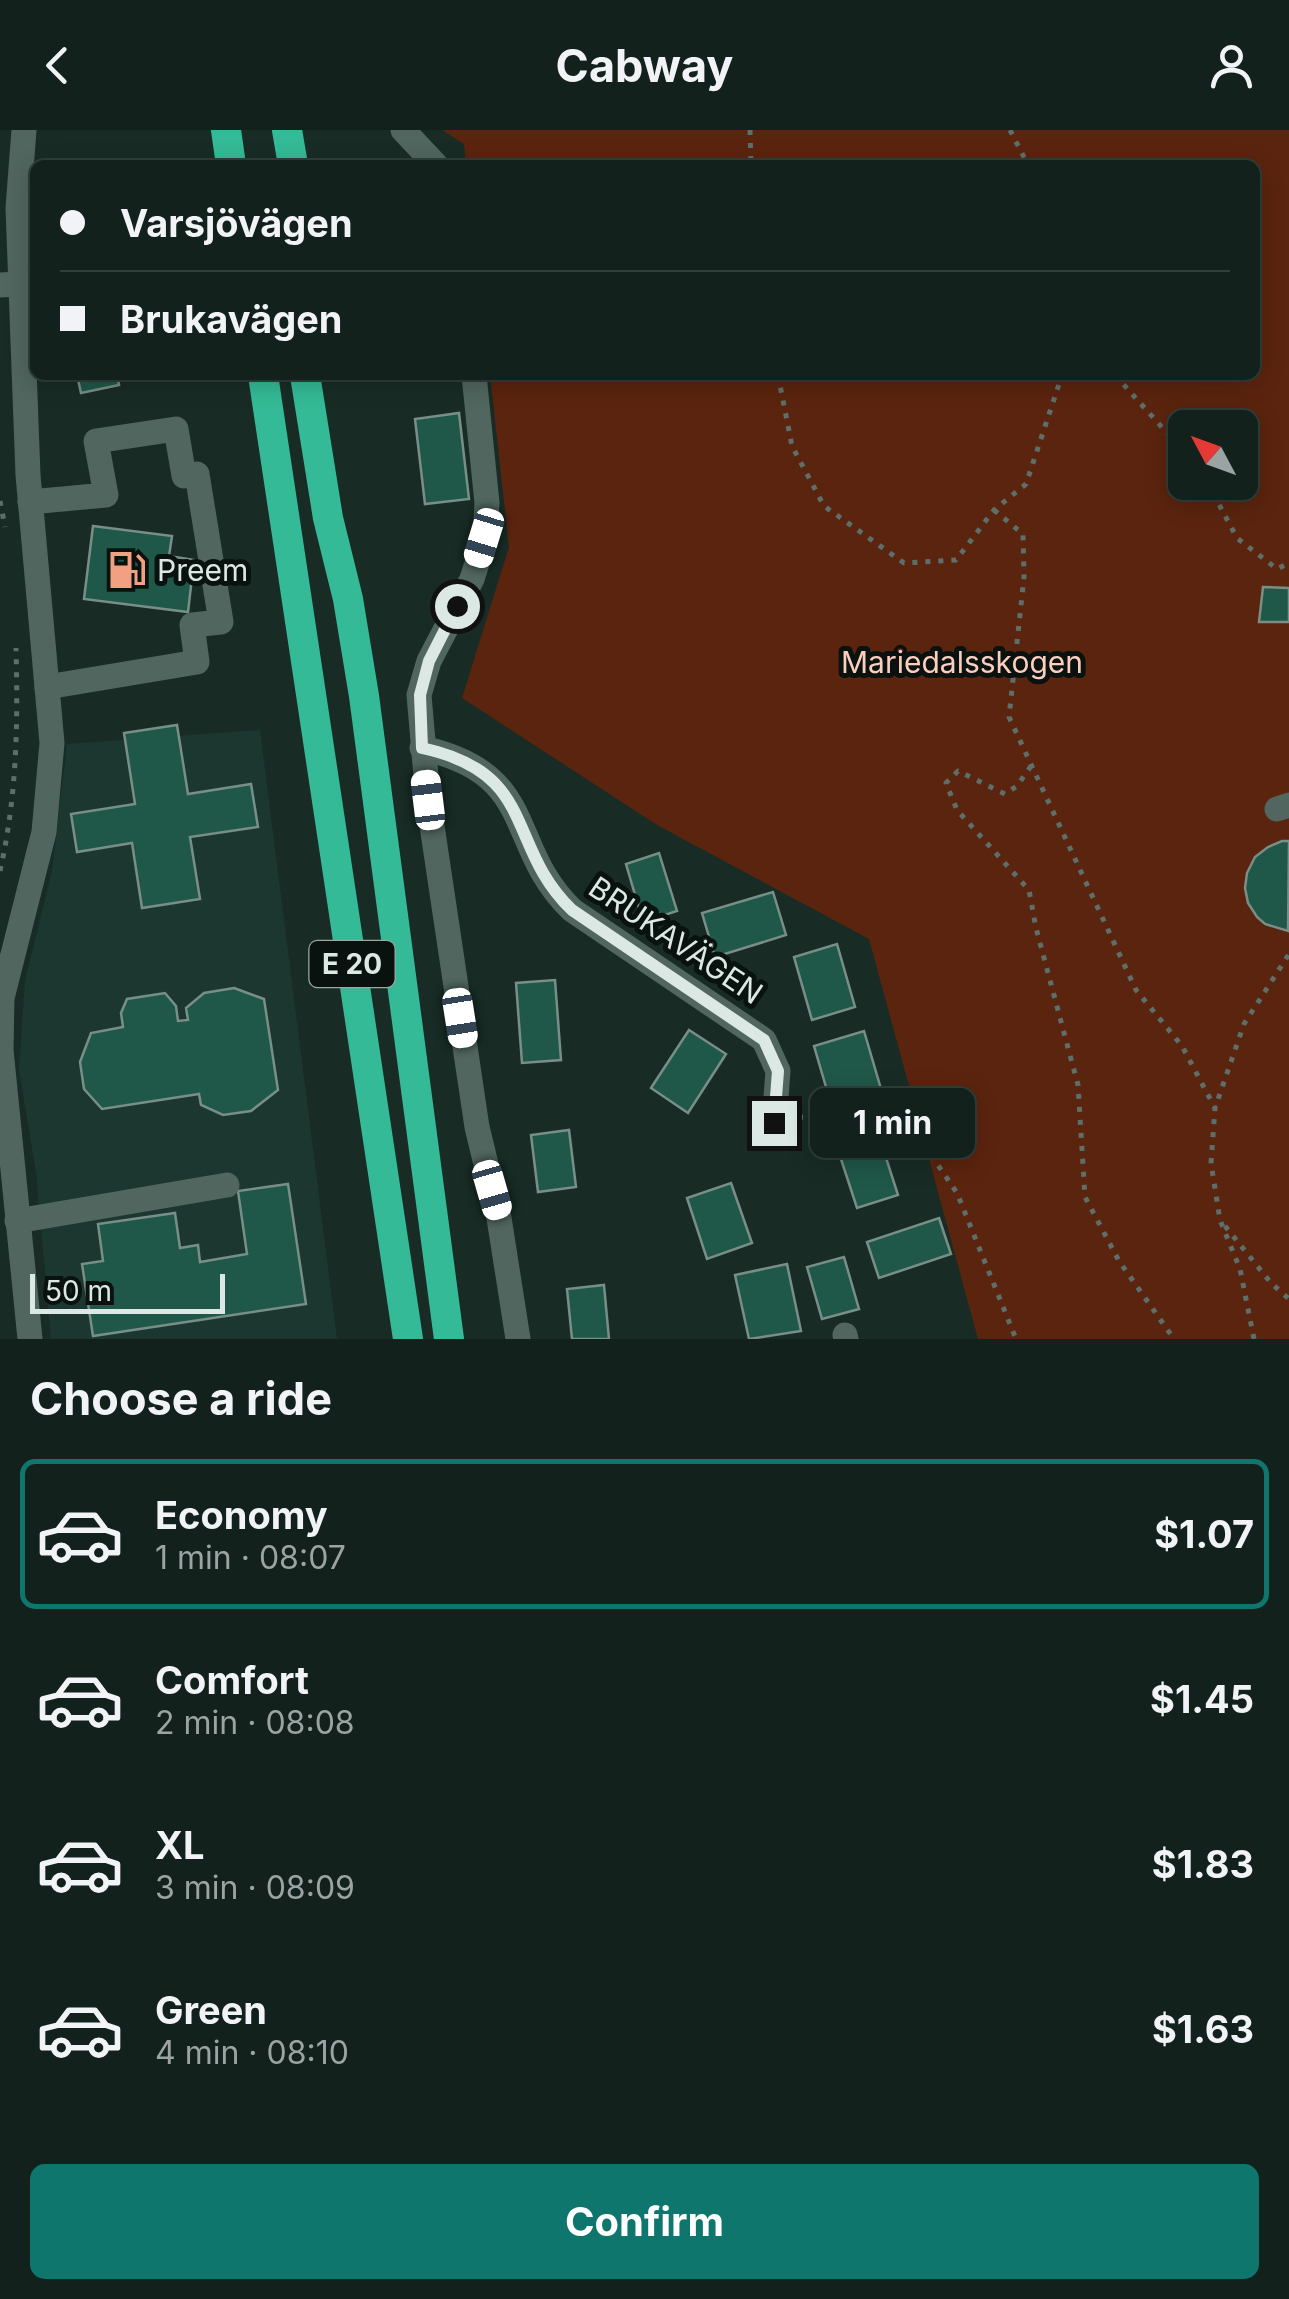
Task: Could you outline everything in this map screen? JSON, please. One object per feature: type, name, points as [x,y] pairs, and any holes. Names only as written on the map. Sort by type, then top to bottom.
[{"type":"highway","points":[[226,130],[230,160]]},
{"type":"highway","points":[[288,130],[291,160]]},
{"type":"highway","name":"E 20","points":[[264,380],[408,1339]]},
{"type":"highway","name":"E 20","points":[[306,380],[328,518],[348,599],[364,696],[449,1339]]},
{"type":"street","points":[[24,130],[18,208],[19,284],[30,502],[52,744],[44,832],[2,998],[0,1050],[2,1114],[30,1339]]},
{"type":"street","points":[[403,130],[431,160]]},
{"type":"street","points":[[475,380],[487,503],[484,538],[472,579],[429,661],[420,695],[422,748],[477,1127],[500,1218],[518,1339]]},
{"type":"street","points":[[30,502],[106,495],[96,441],[176,429],[184,476],[196,474],[221,622],[192,625],[197,662],[47,687]]},
{"type":"street","name":"BRUKAVÄGEN","points":[[422,748],[476,765],[495,782],[509,799],[557,896],[572,910],[764,1040],[778,1071],[774,1123]]},
{"type":"street","points":[[17,1221],[228,1185]]},
{"type":"path","points":[[750,130],[751,160]]},
{"type":"path","points":[[1010,130],[1025,160]]},
{"type":"path","points":[[779,380],[792,446],[824,506],[904,562],[956,560],[994,510],[1026,484],[1060,380]]},
{"type":"path","points":[[1119,380],[1168,434]]},
{"type":"path","points":[[1217,500],[1237,538],[1277,569],[1289,563]]},
{"type":"path","points":[[0,501],[7,533]]},
{"type":"path","points":[[994,510],[1023,534],[1024,577],[1008,717],[1136,990],[1182,1046],[1215,1108]]},
{"type":"path","points":[[0,871],[10,830],[18,742],[15,632]]},
{"type":"path","points":[[1032,766],[1017,786],[1005,794],[958,771],[946,783],[957,810],[1030,890],[1036,928],[1078,1085],[1086,1197],[1119,1261],[1174,1339]]},
{"type":"path","points":[[1254,1339],[1240,1269],[1220,1220],[1211,1163],[1215,1108],[1244,1024],[1289,954]]},
{"type":"path","points":[[776,1091],[798,1118],[860,1120],[896,1129],[928,1152],[958,1193],[1016,1339]]},
{"type":"path","points":[[1220,1220],[1271,1283],[1289,1299]]},
{"type":"shaded area","points":[[260,730],[337,1339],[51,1339],[36,1172],[19,1070],[25,981],[52,871],[67,744]]},
{"type":"green space","name":"Mariedalsskogen","points":[[442,130],[1289,130],[1289,1339],[978,1339],[869,939],[657,825],[462,698],[509,547],[491,380],[1260,380],[1260,160],[466,160],[464,144]]},
{"type":"building","points":[[78,380],[118,380],[119,385],[81,393]]},
{"type":"building","points":[[459,413],[469,499],[425,504],[415,419]]},
{"type":"building","points":[[93,526],[172,536],[169,556],[194,560],[188,612],[84,599]]},
{"type":"building","points":[[1263,587],[1289,588],[1289,622],[1259,622]]},
{"type":"building","points":[[177,725],[188,794],[251,784],[258,827],[190,837],[200,899],[142,908],[132,843],[77,852],[71,814],[135,804],[124,733]]},
{"type":"building","points":[[1289,841],[1288,931],[1265,924],[1257,917],[1245,888],[1255,857]]},
{"type":"building","points":[[659,853],[677,911],[643,922],[626,864]]},
{"type":"building","points":[[773,892],[786,935],[715,957],[702,913]]},
{"type":"building","points":[[837,944],[855,1007],[812,1020],[794,957]]},
{"type":"building","points":[[555,980],[561,1060],[522,1063],[516,983]]},
{"type":"building","points":[[234,988],[264,999],[278,1090],[251,1111],[223,1115],[201,1105],[199,1094],[102,1109],[84,1089],[80,1062],[91,1033],[123,1027],[121,1013],[127,999],[165,993],[176,1006],[178,1021],[188,1020],[186,1008],[204,993]]},
{"type":"building","points":[[689,1030],[726,1054],[688,1113],[651,1088]]},
{"type":"building","points":[[864,1031],[881,1089],[831,1104],[814,1046]]},
{"type":"building","points":[[569,1130],[576,1187],[538,1192],[531,1135]]},
{"type":"building","points":[[879,1136],[898,1195],[857,1208],[838,1150]]},
{"type":"building","points":[[731,1183],[752,1243],[707,1259],[687,1198]]},
{"type":"building","points":[[288,1184],[306,1304],[93,1336],[82,1264],[103,1261],[98,1224],[175,1213],[180,1248],[198,1245],[200,1262],[247,1254],[238,1191]]},
{"type":"building","points":[[939,1218],[951,1254],[879,1278],[867,1242]]},
{"type":"building","points":[[844,1257],[859,1309],[822,1319],[807,1267]]},
{"type":"building","points":[[787,1264],[801,1331],[749,1339],[735,1275]]},
{"type":"building","points":[[604,1285],[609,1339],[572,1339],[567,1289]]},
{"type":"place","name":"Preem","points":[[127,570]]},
{"type":"route","points":[[457,606],[429,661],[420,695],[422,748],[476,765],[495,782],[509,799],[557,896],[572,910],[764,1040],[778,1071],[774,1123]]}]
